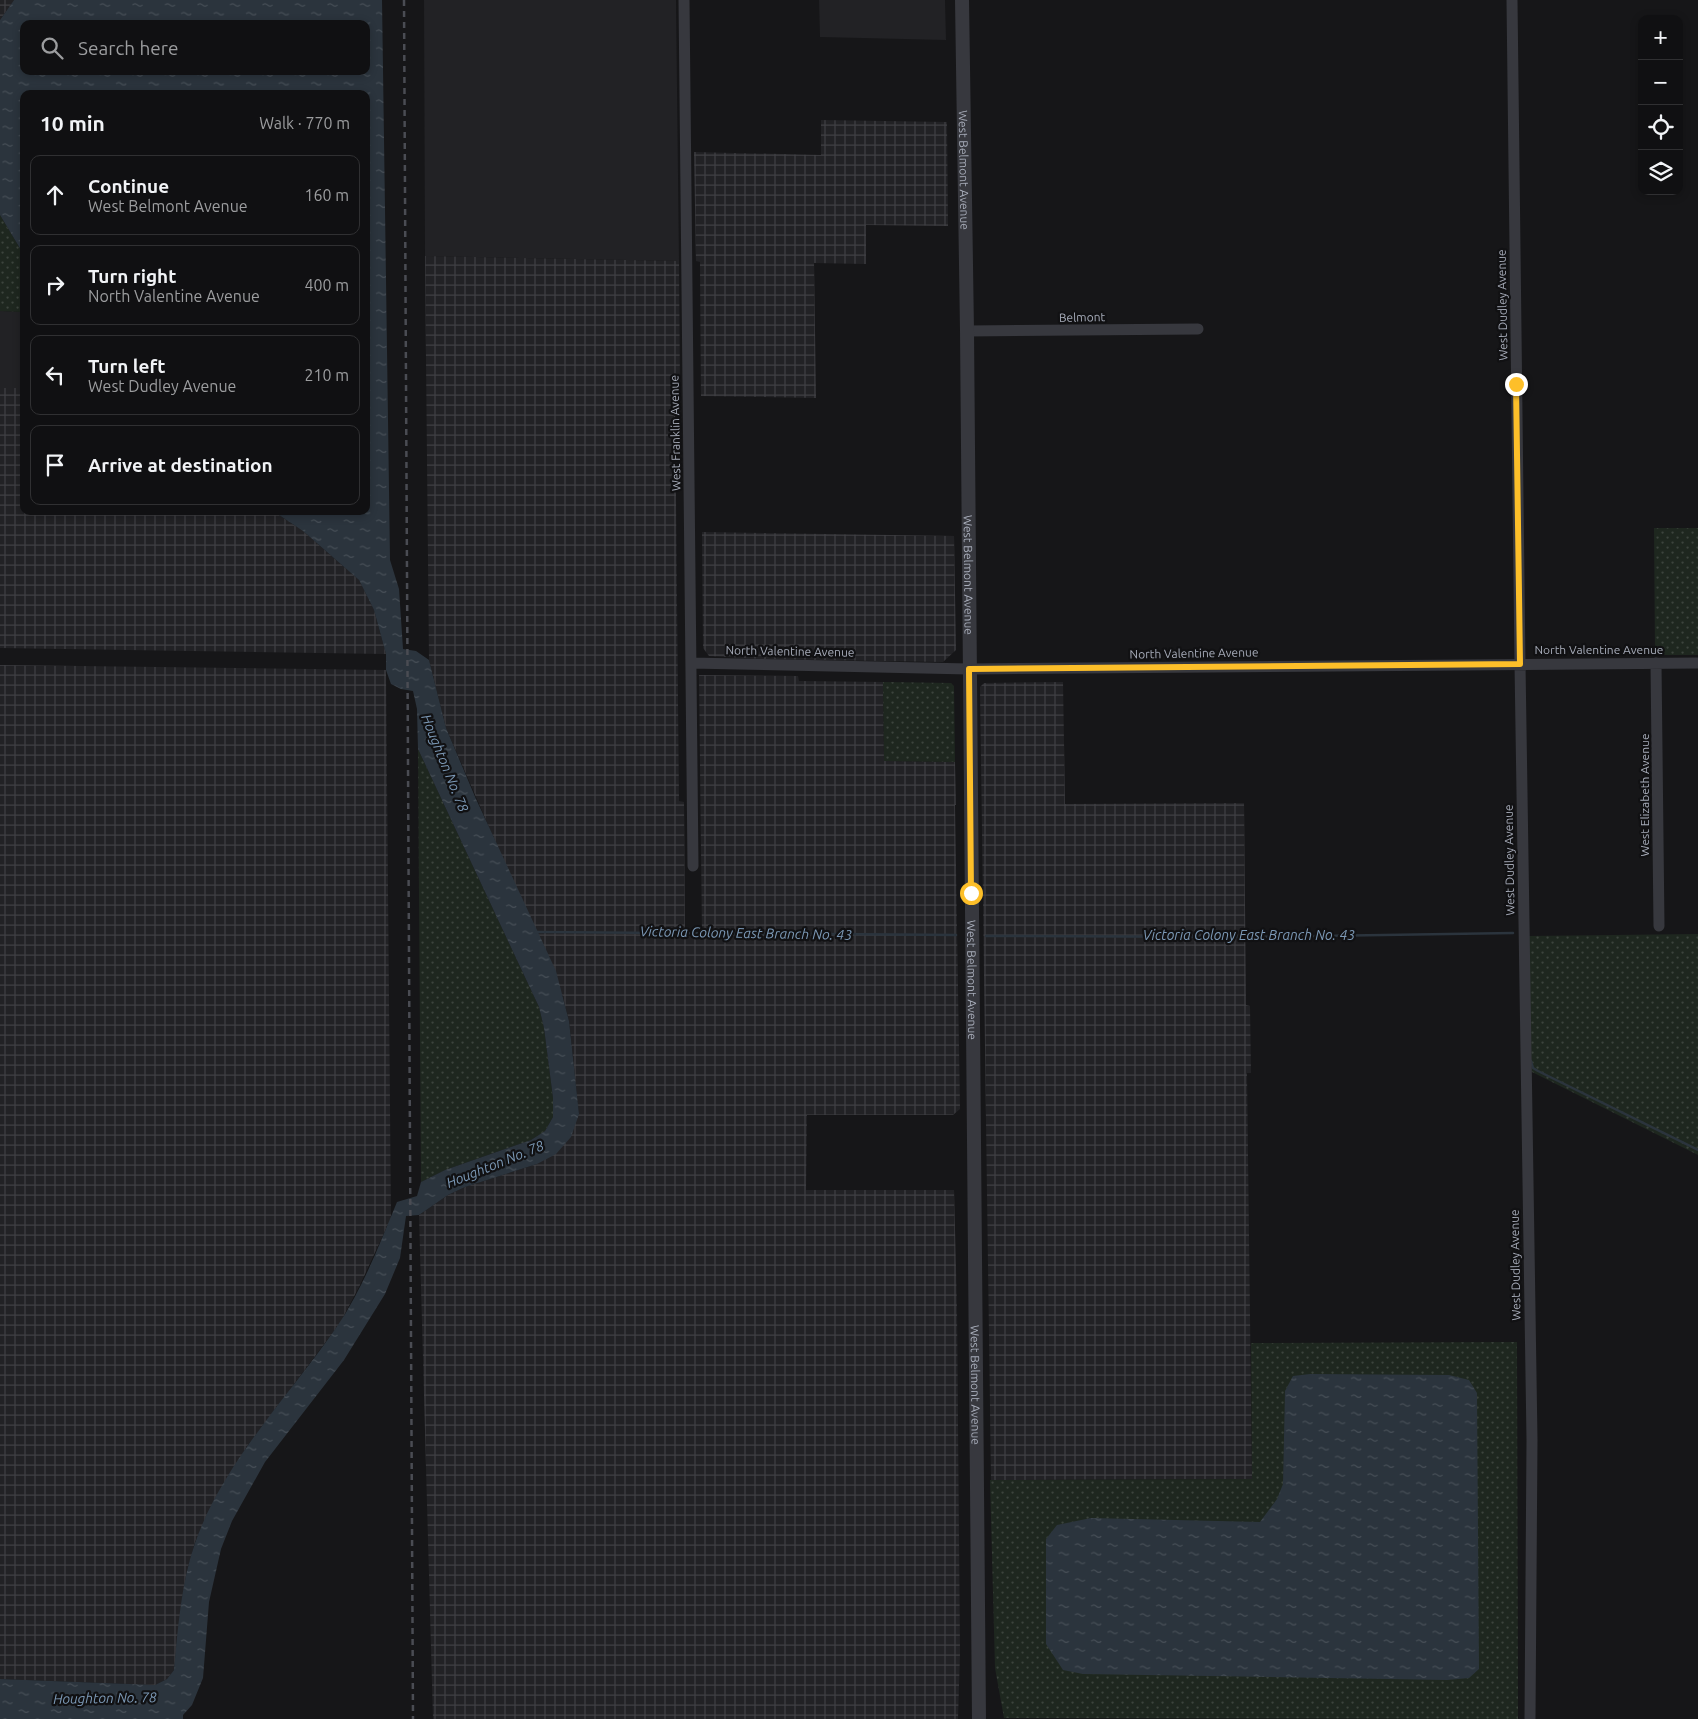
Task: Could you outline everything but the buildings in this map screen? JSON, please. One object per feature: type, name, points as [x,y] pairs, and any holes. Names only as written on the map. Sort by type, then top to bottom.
[{"type":"street","name":"West Franklin Avenue","points":[[684,0],[693,866]]},
{"type":"street","name":"West Belmont Avenue","points":[[962,0],[967,331],[979,1719]]},
{"type":"street","name":"West Dudley Avenue","points":[[1512,0],[1532,1440],[1530,1719]]},
{"type":"street","name":"Belmont","points":[[967,331],[1198,329]]},
{"type":"street","name":"North Valentine Avenue","points":[[691,663],[969,669],[1698,662]]},
{"type":"street","name":"West Elizabeth Avenue","points":[[1656,663],[1658,926]]},
{"type":"shaded area","points":[[0,0],[14,0],[0,20]]},
{"type":"shaded area","points":[[424,0],[676,0],[679,261],[425,256]]},
{"type":"shaded area","points":[[819,0],[945,0],[946,40],[820,37]]},
{"type":"shaded area","points":[[821,120],[947,122],[948,226],[866,225],[866,264],[814,263],[816,398],[701,396],[700,262],[696,261],[694,152],[821,155]]},
{"type":"shaded area","points":[[0,215],[20,248],[20,312],[0,311]]},
{"type":"shaded area","points":[[425,256],[679,261],[680,396],[675,396],[679,801],[684,802],[685,936],[702,936],[699,675],[798,676],[799,681],[883,682],[884,761],[955,762],[960,1109],[953,1115],[807,1115],[806,1190],[954,1190],[960,1653],[958,1719],[433,1719],[419,1215],[448,1195],[465,1187],[537,1164],[579,1114],[569,1021],[563,997],[446,728],[429,660]]},
{"type":"shaded area","points":[[0,311],[20,312],[20,388],[0,388]]},
{"type":"shaded area","points":[[0,388],[20,388],[20,515],[279,515],[303,531],[359,580],[374,610],[386,654],[0,648]]},
{"type":"shaded area","points":[[1654,528],[1698,528],[1698,655],[1655,655]]},
{"type":"shaded area","points":[[702,532],[954,536],[956,650],[943,662],[762,659],[709,656],[703,648]]},
{"type":"shaded area","points":[[0,665],[386,670],[391,1218],[340,1323],[248,1445],[211,1508],[195,1542],[187,1571],[174,1670],[167,1679],[155,1685],[0,1679]]},
{"type":"shaded area","points":[[883,682],[951,683],[954,686],[955,762],[884,761]]},
{"type":"shaded area","points":[[1063,682],[1065,804],[1244,803],[1246,1005],[1250,1006],[1251,1073],[1247,1073],[1252,1479],[991,1480],[980,687],[984,683]]},
{"type":"shaded area","points":[[418,749],[539,1007],[544,1028],[553,1098],[553,1117],[545,1131],[531,1140],[445,1170],[421,1182]]},
{"type":"shaded area","points":[[1698,934],[1698,1155],[1530,1071],[1529,936]]},
{"type":"shaded area","points":[[1517,1342],[1518,1719],[1004,1718],[995,1668],[990,1480],[1252,1479],[1251,1343]]},
{"type":"water","name":"Houghton No. 78","points":[[14,0],[382,0],[390,560],[399,589],[403,649],[416,651],[429,660],[446,728],[476,799],[556,971],[569,1021],[579,1114],[571,1137],[556,1154],[537,1164],[465,1187],[448,1195],[419,1215],[406,1216],[400,1258],[385,1294],[344,1360],[265,1462],[232,1521],[221,1549],[209,1602],[203,1678],[192,1705],[183,1715],[183,1719],[0,1719],[0,1679],[155,1685],[167,1679],[174,1670],[186,1574],[195,1543],[208,1513],[240,1456],[347,1311],[370,1265],[397,1202],[417,1196],[421,1182],[445,1170],[531,1140],[545,1131],[553,1117],[553,1098],[544,1028],[539,1007],[418,749],[417,709],[413,691],[401,689],[391,684],[386,670],[386,654],[374,610],[359,580],[303,531],[279,515],[370,515],[370,90],[20,90],[20,248],[0,215],[0,20]]},
{"type":"water","points":[[1310,1374],[1449,1375],[1469,1380],[1477,1393],[1479,1669],[1469,1678],[1447,1680],[1083,1674],[1063,1670],[1046,1644],[1046,1539],[1057,1525],[1091,1518],[1260,1522],[1277,1499],[1283,1484],[1285,1391],[1293,1376]]},
{"type":"waterway","name":"Victoria Colony East Branch No. 43","points":[[536,932],[956,935]]},
{"type":"waterway","name":"Victoria Colony East Branch No. 43","points":[[986,936],[1246,937],[1513,933]]},
{"type":"waterway","name":"Victoria Colony East Branch No. 43","points":[[1531,1061],[1533,1068],[1538,1071],[1698,1150]]},
{"type":"railway","points":[[404,0],[413,1719]]},
{"type":"route","points":[[971,893],[969,669],[1520,664],[1516,384]]}]
